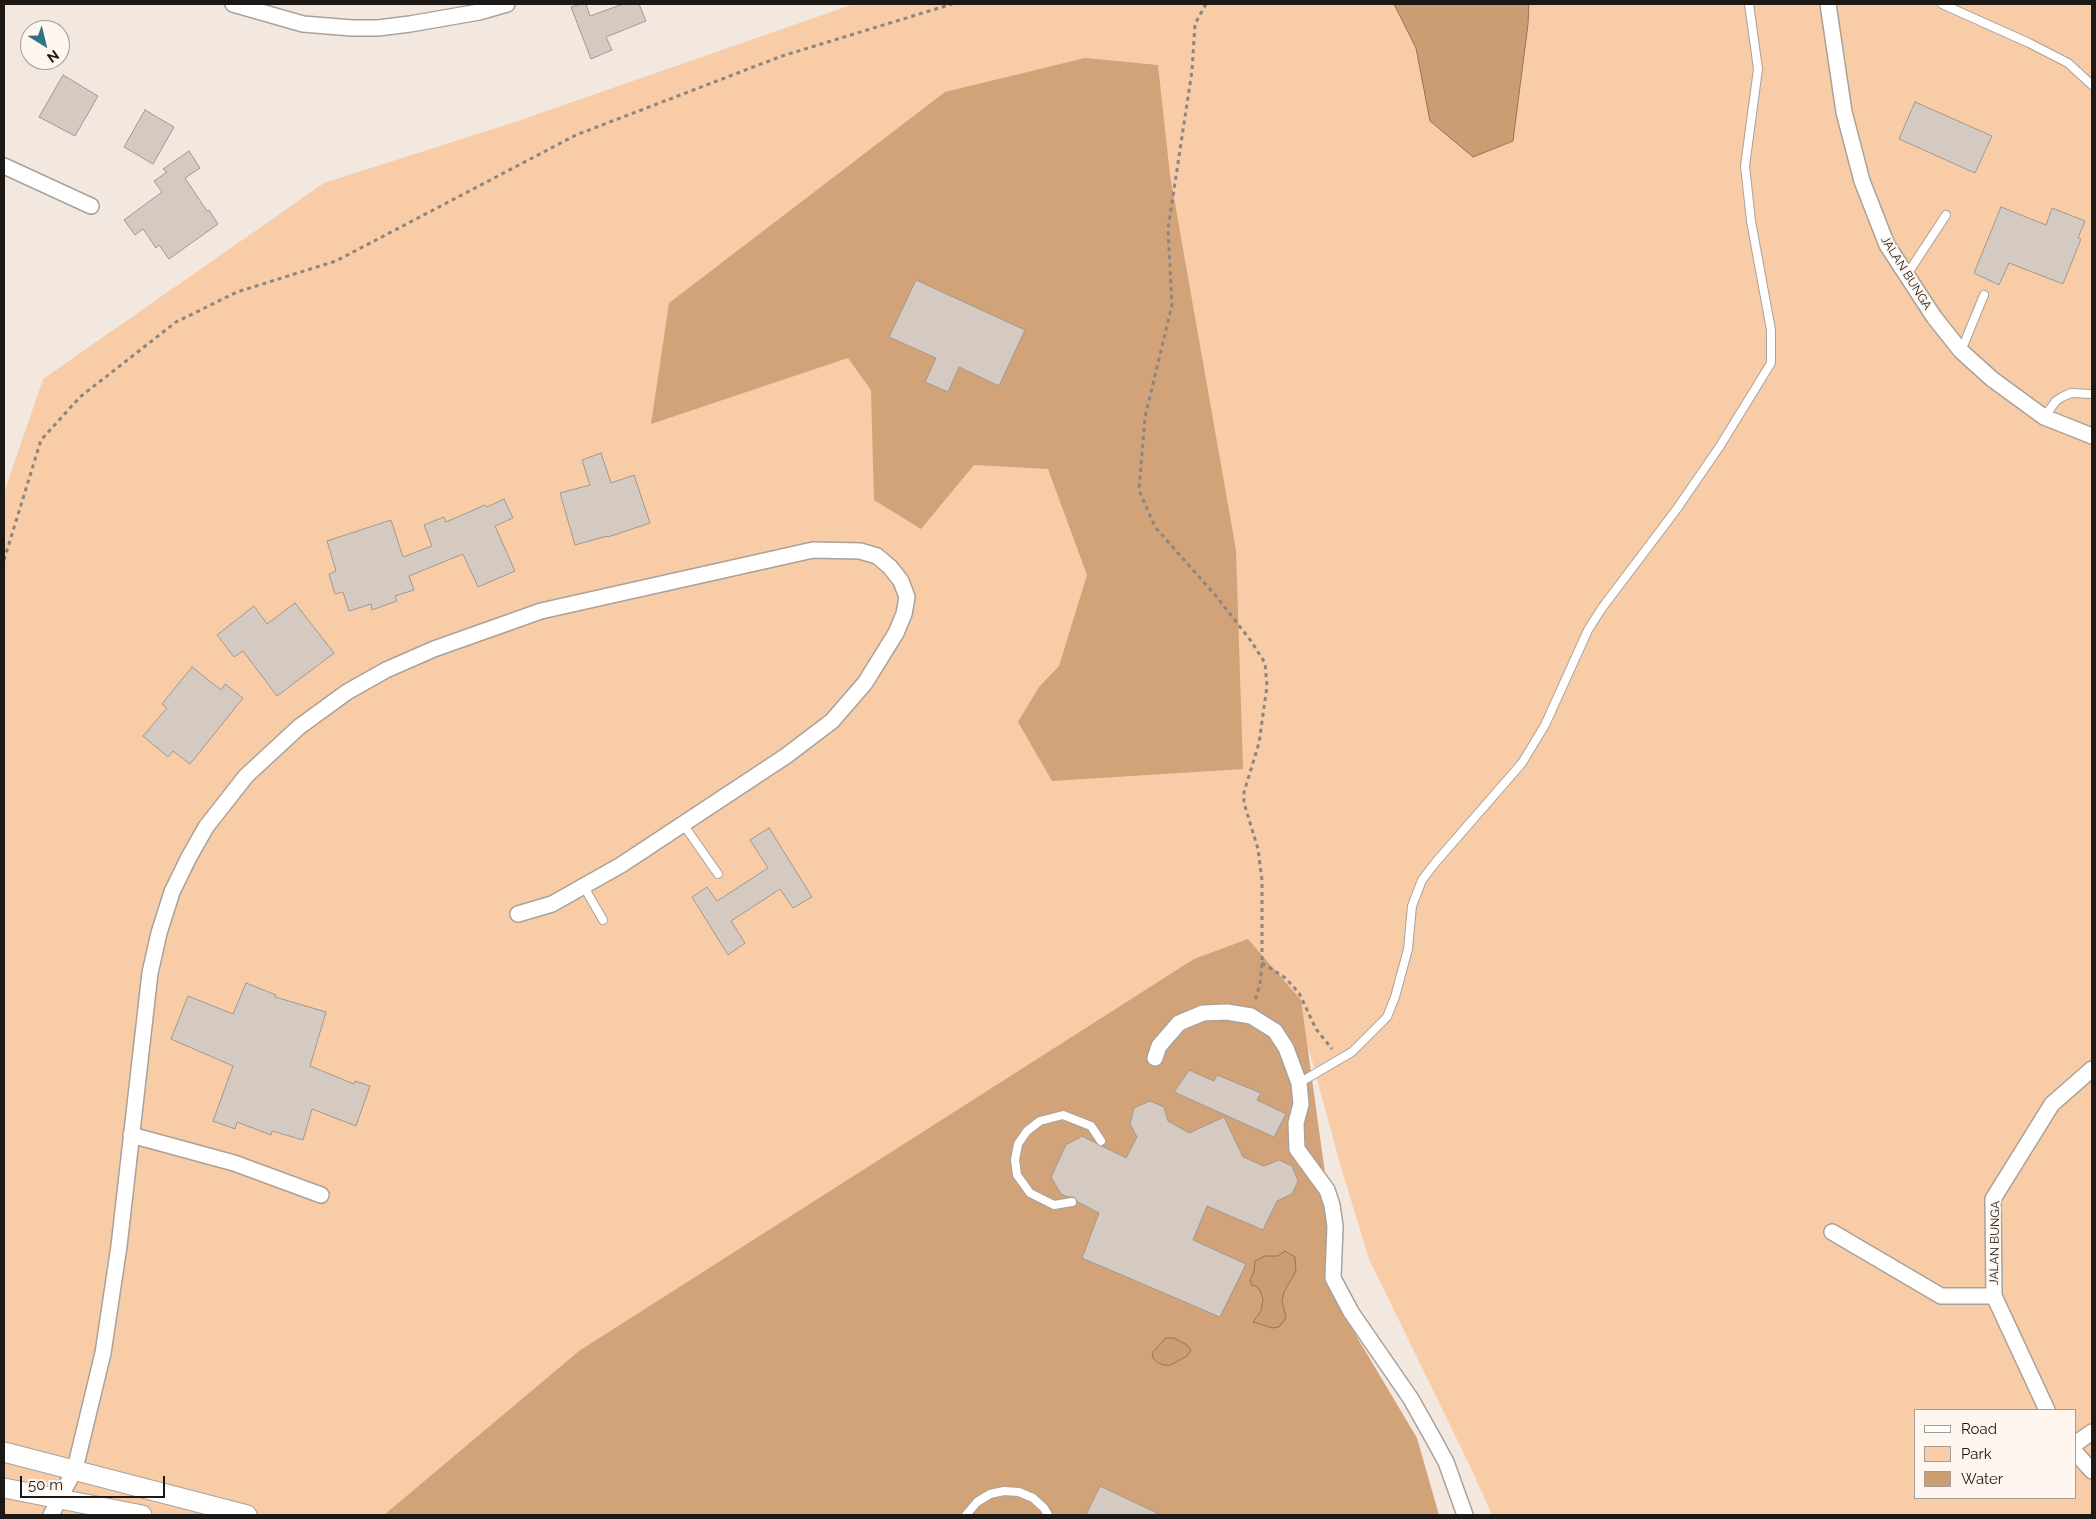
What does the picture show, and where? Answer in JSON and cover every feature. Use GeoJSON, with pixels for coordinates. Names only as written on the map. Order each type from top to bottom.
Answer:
{"type":"FeatureCollection","features":[{"type":"Feature","properties":{"kind":"street"},"geometry":{"type":"LineString","coordinates":[[234,4],[304,24],[378,28],[479,12],[507,4]]}},
{"type":"Feature","properties":{"kind":"street","name":"JALAN BUNGA"},"geometry":{"type":"LineString","coordinates":[[1828,4],[1844,112],[1862,181],[1887,245],[1934,317],[1961,351],[1992,379],[2044,417],[2092,436]]}},
{"type":"Feature","properties":{"kind":"street"},"geometry":{"type":"LineString","coordinates":[[4,166],[91,206]]}},
{"type":"Feature","properties":{"kind":"street"},"geometry":{"type":"LineString","coordinates":[[51,1515],[74,1469],[103,1353],[119,1246],[150,973],[159,933],[172,892],[206,827],[246,776],[276,747],[326,706],[386,670],[434,648],[541,611],[813,550],[860,551],[877,556],[890,567],[901,581],[906,597],[904,614],[896,633],[864,683],[832,720],[814,736],[683,824],[584,887],[552,904],[518,914]]}},
{"type":"Feature","properties":{"kind":"street"},"geometry":{"type":"LineString","coordinates":[[1155,1058],[1159,1046],[1179,1023],[1203,1013],[1227,1012],[1251,1016],[1275,1031],[1286,1048],[1299,1083],[1301,1104],[1296,1123],[1297,1149],[1327,1190],[1332,1205],[1335,1226],[1333,1278],[1351,1312],[1411,1399],[1434,1440],[1446,1462],[1464,1515]]}},
{"type":"Feature","properties":{"kind":"street","name":"JALAN BUNGA"},"geometry":{"type":"LineString","coordinates":[[2047,1409],[1994,1296],[1993,1199],[2052,1104],[2092,1069]]}},
{"type":"Feature","properties":{"kind":"street"},"geometry":{"type":"LineString","coordinates":[[131,1135],[234,1163],[321,1195]]}},
{"type":"Feature","properties":{"kind":"street"},"geometry":{"type":"LineString","coordinates":[[1832,1232],[1941,1296],[1994,1296]]}},
{"type":"Feature","properties":{"kind":"street"},"geometry":{"type":"LineString","coordinates":[[2076,1443],[2092,1432]]}},
{"type":"Feature","properties":{"kind":"street"},"geometry":{"type":"LineString","coordinates":[[4,1452],[248,1515]]}},
{"type":"Feature","properties":{"kind":"street"},"geometry":{"type":"LineString","coordinates":[[2076,1453],[2092,1471]]}},
{"type":"Feature","properties":{"kind":"street"},"geometry":{"type":"LineString","coordinates":[[4,1488],[142,1515]]}},
{"type":"Feature","properties":{"kind":"lane"},"geometry":{"type":"LineString","coordinates":[[1299,1083],[1352,1052],[1387,1017],[1395,997],[1408,949],[1412,906],[1422,880],[1522,763],[1545,725],[1588,630],[1602,608],[1676,510],[1720,446],[1771,363],[1771,330],[1751,221],[1745,166],[1758,69],[1749,4]]}},
{"type":"Feature","properties":{"kind":"lane"},"geometry":{"type":"LineString","coordinates":[[1942,4],[2029,43],[2068,63],[2092,85]]}},
{"type":"Feature","properties":{"kind":"lane"},"geometry":{"type":"LineString","coordinates":[[1906,276],[1946,215]]}},
{"type":"Feature","properties":{"kind":"lane"},"geometry":{"type":"LineString","coordinates":[[1961,351],[1984,295]]}},
{"type":"Feature","properties":{"kind":"lane"},"geometry":{"type":"LineString","coordinates":[[2044,417],[2056,401],[2062,397],[2071,393],[2092,394]]}},
{"type":"Feature","properties":{"kind":"lane"},"geometry":{"type":"LineString","coordinates":[[683,824],[718,874]]}},
{"type":"Feature","properties":{"kind":"lane"},"geometry":{"type":"LineString","coordinates":[[584,887],[603,920]]}},
{"type":"Feature","properties":{"kind":"lane"},"geometry":{"type":"LineString","coordinates":[[1072,1202],[1054,1205],[1030,1193],[1017,1175],[1015,1160],[1018,1144],[1027,1131],[1040,1121],[1063,1115],[1090,1126],[1101,1140]]}},
{"type":"Feature","properties":{"kind":"lane"},"geometry":{"type":"LineString","coordinates":[[958,1515],[967,1514],[977,1502],[990,1494],[1004,1491],[1019,1492],[1033,1498],[1044,1508],[1048,1515]]}},
{"type":"Feature","properties":{"kind":"path"},"geometry":{"type":"LineString","coordinates":[[4,560],[41,440],[80,397],[176,322],[237,292],[336,261],[576,135],[782,56],[952,4]]}},
{"type":"Feature","properties":{"kind":"path"},"geometry":{"type":"LineString","coordinates":[[1206,4],[1195,24],[1192,71],[1168,229],[1172,305],[1145,417],[1139,490],[1155,527],[1216,596],[1251,641],[1265,663],[1267,686],[1259,743],[1244,792],[1244,803],[1258,849],[1262,880],[1262,962],[1260,984],[1251,1016]]}},
{"type":"Feature","properties":{"kind":"path"},"geometry":{"type":"LineString","coordinates":[[1262,962],[1284,977],[1293,986],[1300,995],[1316,1029],[1339,1060]]}},
{"type":"Feature","properties":{"kind":"green space"},"geometry":{"type":"Polygon","coordinates":[[[854,4],[2092,4],[2092,1515],[1492,1515],[1369,1259],[1340,1164],[1310,1053],[1284,1011],[514,1515],[4,1515],[4,493],[43,379],[324,183],[515,122],[854,4]]]}},
{"type":"Feature","properties":{"kind":"shaded area"},"geometry":{"type":"Polygon","coordinates":[[[1085,58],[1158,65],[1170,175],[1236,550],[1243,769],[1052,781],[1018,722],[1039,687],[1059,666],[1087,575],[1048,469],[974,465],[921,529],[874,500],[871,390],[848,358],[651,424],[669,303],[945,92],[1085,58]]]}},
{"type":"Feature","properties":{"kind":"shaded area"},"geometry":{"type":"Polygon","coordinates":[[[1248,939],[1301,1000],[1345,1317],[1417,1438],[1439,1515],[384,1515],[579,1351],[1194,959],[1248,939]]]}},
{"type":"Feature","properties":{"kind":"water"},"geometry":{"type":"Polygon","coordinates":[[[1394,4],[1529,4],[1513,141],[1473,157],[1430,121],[1416,48],[1394,4]]]}},
{"type":"Feature","properties":{"kind":"water"},"geometry":{"type":"Polygon","coordinates":[[[1285,1251],[1295,1257],[1296,1271],[1284,1292],[1282,1301],[1286,1318],[1279,1327],[1272,1328],[1253,1322],[1261,1311],[1263,1300],[1260,1290],[1254,1285],[1252,1286],[1250,1280],[1254,1272],[1255,1261],[1265,1256],[1278,1256],[1285,1251]]]}},
{"type":"Feature","properties":{"kind":"water"},"geometry":{"type":"Polygon","coordinates":[[[1166,1338],[1174,1338],[1187,1345],[1191,1350],[1187,1356],[1171,1365],[1163,1365],[1153,1358],[1152,1353],[1166,1338]]]}},
{"type":"Feature","properties":{"kind":"building"},"geometry":{"type":"Polygon","coordinates":[[[586,4],[590,16],[623,4],[639,4],[646,21],[606,37],[612,50],[591,59],[571,7],[586,4]]]}},
{"type":"Feature","properties":{"kind":"building"},"geometry":{"type":"Polygon","coordinates":[[[63,75],[98,96],[75,136],[39,117],[63,75]]]}},
{"type":"Feature","properties":{"kind":"building"},"geometry":{"type":"Polygon","coordinates":[[[1915,102],[1992,136],[1975,173],[1899,139],[1915,102]]]}},
{"type":"Feature","properties":{"kind":"building"},"geometry":{"type":"Polygon","coordinates":[[[145,110],[174,127],[153,164],[124,147],[145,110]]]}},
{"type":"Feature","properties":{"kind":"building"},"geometry":{"type":"Polygon","coordinates":[[[189,151],[200,168],[185,178],[218,224],[169,259],[159,245],[156,248],[143,229],[135,235],[124,220],[162,192],[154,181],[167,172],[163,169],[189,151]]]}},
{"type":"Feature","properties":{"kind":"building"},"geometry":{"type":"Polygon","coordinates":[[[2001,207],[2046,225],[2052,208],[2085,221],[2078,238],[2081,239],[2063,284],[2009,263],[1999,285],[1974,273],[2001,207]]]}},
{"type":"Feature","properties":{"kind":"building"},"geometry":{"type":"Polygon","coordinates":[[[916,280],[1025,330],[999,386],[959,367],[948,392],[925,382],[936,358],[889,337],[916,280]]]}},
{"type":"Feature","properties":{"kind":"building"},"geometry":{"type":"Polygon","coordinates":[[[601,453],[611,483],[634,475],[650,523],[608,537],[575,545],[560,493],[590,485],[582,460],[601,453]]]}},
{"type":"Feature","properties":{"kind":"building"},"geometry":{"type":"Polygon","coordinates":[[[504,499],[513,518],[495,526],[515,571],[478,587],[463,554],[409,576],[414,590],[395,596],[397,601],[372,610],[371,604],[349,611],[343,592],[335,594],[329,574],[336,571],[327,541],[391,520],[403,557],[432,546],[424,525],[444,517],[446,522],[504,499]]]}},
{"type":"Feature","properties":{"kind":"building"},"geometry":{"type":"Polygon","coordinates":[[[295,603],[334,653],[277,696],[243,651],[234,657],[217,635],[254,606],[267,624],[295,603]]]}},
{"type":"Feature","properties":{"kind":"building"},"geometry":{"type":"Polygon","coordinates":[[[192,667],[221,690],[225,684],[243,698],[190,764],[173,751],[168,757],[143,736],[167,708],[162,704],[192,667]]]}},
{"type":"Feature","properties":{"kind":"building"},"geometry":{"type":"Polygon","coordinates":[[[769,828],[812,897],[793,908],[780,889],[731,921],[745,943],[728,955],[692,897],[707,887],[717,901],[768,868],[750,840],[769,828]]]}},
{"type":"Feature","properties":{"kind":"building"},"geometry":{"type":"Polygon","coordinates":[[[246,983],[276,995],[275,997],[326,1012],[310,1066],[354,1084],[355,1081],[370,1086],[356,1126],[312,1109],[303,1140],[272,1131],[271,1135],[237,1122],[235,1129],[213,1121],[233,1066],[171,1039],[188,996],[233,1014],[246,983]]]}},
{"type":"Feature","properties":{"kind":"building"},"geometry":{"type":"Polygon","coordinates":[[[1189,1070],[1214,1081],[1217,1075],[1261,1093],[1257,1100],[1286,1114],[1274,1137],[1174,1092],[1189,1070]]]}},
{"type":"Feature","properties":{"kind":"building"},"geometry":{"type":"Polygon","coordinates":[[[1150,1101],[1164,1107],[1168,1121],[1189,1133],[1224,1117],[1243,1157],[1264,1166],[1279,1160],[1292,1166],[1298,1181],[1292,1194],[1277,1201],[1263,1230],[1207,1206],[1193,1240],[1246,1264],[1220,1317],[1082,1258],[1099,1213],[1078,1202],[1074,1197],[1061,1194],[1051,1177],[1066,1145],[1082,1136],[1126,1158],[1137,1137],[1130,1124],[1134,1108],[1150,1101]]]}},
{"type":"Feature","properties":{"kind":"building"},"geometry":{"type":"Polygon","coordinates":[[[1100,1486],[1161,1515],[1086,1515],[1100,1486]]]}}]}
